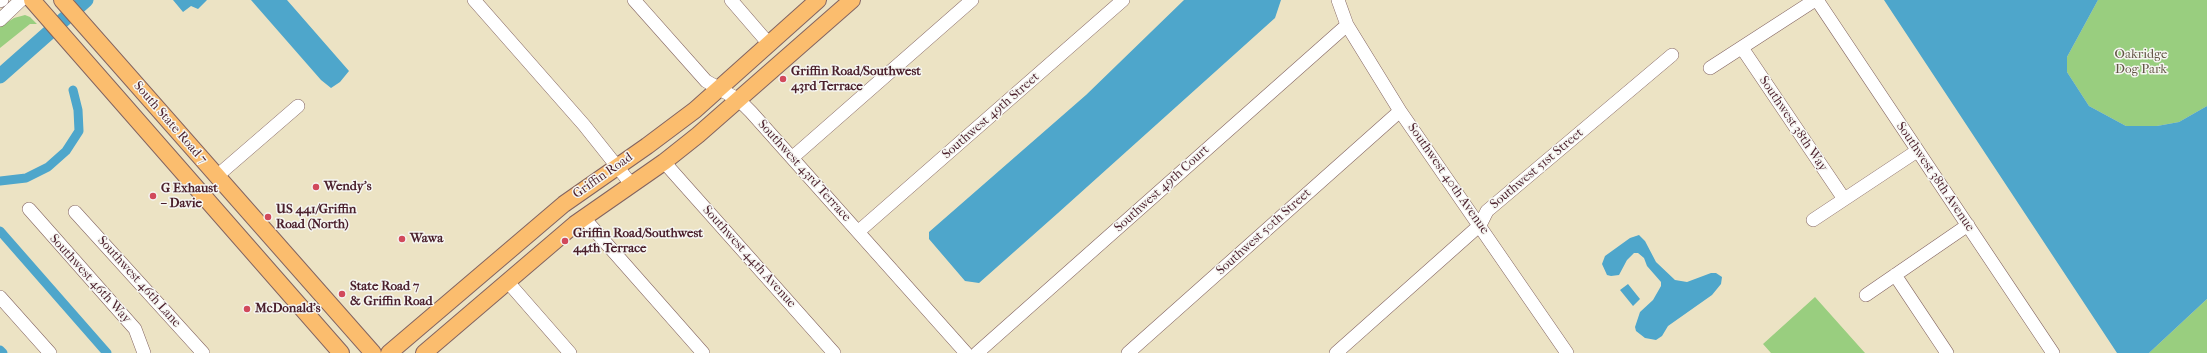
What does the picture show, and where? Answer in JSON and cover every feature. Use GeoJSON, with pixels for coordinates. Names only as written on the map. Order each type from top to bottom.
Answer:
{"type":"FeatureCollection","features":[{"type":"Feature","properties":{"kind":"main road","name":"South State Road 7"},"geometry":{"type":"LineString","coordinates":[[62,0],[373,353]]}},
{"type":"Feature","properties":{"kind":"main road","name":"Griffin Road"},"geometry":{"type":"LineString","coordinates":[[389,353],[540,223],[670,129],[720,89],[818,0]]}},
{"type":"Feature","properties":{"kind":"main road","name":"Griffin Road"},"geometry":{"type":"LineString","coordinates":[[424,353],[583,217],[664,162],[739,100],[852,0]]}},
{"type":"Feature","properties":{"kind":"main road","name":"South State Road 7"},"geometry":{"type":"LineString","coordinates":[[38,6],[341,353]]}},
{"type":"Feature","properties":{"kind":"main road"},"geometry":{"type":"LineString","coordinates":[[175,163],[197,175],[208,177],[217,176]]}},
{"type":"Feature","properties":{"kind":"street"},"geometry":{"type":"LineString","coordinates":[[0,20],[21,0]]}},
{"type":"Feature","properties":{"kind":"street"},"geometry":{"type":"LineString","coordinates":[[474,0],[584,125],[631,184]]}},
{"type":"Feature","properties":{"kind":"street","name":"Southwest 43rd Terrace"},"geometry":{"type":"LineString","coordinates":[[634,0],[706,81],[739,100],[793,157],[966,353]]}},
{"type":"Feature","properties":{"kind":"street"},"geometry":{"type":"LineString","coordinates":[[731,0],[769,44]]}},
{"type":"Feature","properties":{"kind":"street"},"geometry":{"type":"LineString","coordinates":[[793,157],[972,0]]}},
{"type":"Feature","properties":{"kind":"street","name":"Southwest 49th Street"},"geometry":{"type":"LineString","coordinates":[[858,231],[1123,0]]}},
{"type":"Feature","properties":{"kind":"street","name":"Southwest 40th Avenue"},"geometry":{"type":"LineString","coordinates":[[1338,0],[1347,25],[1400,111],[1567,353]]}},
{"type":"Feature","properties":{"kind":"street"},"geometry":{"type":"LineString","coordinates":[[1710,68],[1816,0]]}},
{"type":"Feature","properties":{"kind":"street","name":"Southwest 38th Avenue"},"geometry":{"type":"LineString","coordinates":[[1816,0],[2053,353]]}},
{"type":"Feature","properties":{"kind":"street","name":"Southwest 49th Court"},"geometry":{"type":"LineString","coordinates":[[977,353],[1347,25]]}},
{"type":"Feature","properties":{"kind":"street","name":"Southwest 38th Way"},"geometry":{"type":"LineString","coordinates":[[1742,48],[1844,199]]}},
{"type":"Feature","properties":{"kind":"street","name":"Southwest 51st Street"},"geometry":{"type":"LineString","coordinates":[[1336,353],[1480,225],[1487,211],[1672,55]]}},
{"type":"Feature","properties":{"kind":"street"},"geometry":{"type":"LineString","coordinates":[[217,176],[298,106]]}},
{"type":"Feature","properties":{"kind":"street","name":"Southwest 50th Street"},"geometry":{"type":"LineString","coordinates":[[1128,353],[1400,111]]}},
{"type":"Feature","properties":{"kind":"street"},"geometry":{"type":"LineString","coordinates":[[1813,220],[1917,151]]}},
{"type":"Feature","properties":{"kind":"street","name":"Southwest 44th Avenue"},"geometry":{"type":"LineString","coordinates":[[664,162],[834,353]]}},
{"type":"Feature","properties":{"kind":"street","name":"Southwest 46th Way"},"geometry":{"type":"LineString","coordinates":[[29,209],[135,329],[144,353]]}},
{"type":"Feature","properties":{"kind":"street","name":"Southwest 46th Lane"},"geometry":{"type":"LineString","coordinates":[[75,212],[203,353]]}},
{"type":"Feature","properties":{"kind":"street"},"geometry":{"type":"LineString","coordinates":[[583,217],[703,353]]}},
{"type":"Feature","properties":{"kind":"street"},"geometry":{"type":"LineString","coordinates":[[1866,295],[1968,225]]}},
{"type":"Feature","properties":{"kind":"street"},"geometry":{"type":"LineString","coordinates":[[1895,275],[1947,353]]}},
{"type":"Feature","properties":{"kind":"street"},"geometry":{"type":"LineString","coordinates":[[507,281],[570,353]]}},
{"type":"Feature","properties":{"kind":"street"},"geometry":{"type":"LineString","coordinates":[[0,297],[50,353]]}},
{"type":"Feature","properties":{"kind":"green space","name":"Oakridge Dog Park"},"geometry":{"type":"Polygon","coordinates":[[[2098,0],[2207,0],[2207,106],[2179,122],[2157,126],[2126,126],[2089,106],[2067,72],[2067,57],[2098,0]]]}},
{"type":"Feature","properties":{"kind":"green space"},"geometry":{"type":"Polygon","coordinates":[[[25,15],[30,17],[37,24],[30,24],[0,48],[0,27],[14,18],[25,15]]]}},
{"type":"Feature","properties":{"kind":"green space"},"geometry":{"type":"Polygon","coordinates":[[[1815,297],[1865,353],[1771,353],[1763,344],[1815,297]]]}},
{"type":"Feature","properties":{"kind":"green space"},"geometry":{"type":"Polygon","coordinates":[[[2207,299],[2207,353],[2149,353],[2207,299]]]}},
{"type":"Feature","properties":{"kind":"water"},"geometry":{"type":"Polygon","coordinates":[[[173,0],[207,0],[198,9],[191,6],[183,12],[173,0]]]}},
{"type":"Feature","properties":{"kind":"water"},"geometry":{"type":"Polygon","coordinates":[[[251,0],[287,0],[349,71],[340,82],[331,88],[321,80],[251,0]]]}},
{"type":"Feature","properties":{"kind":"water"},"geometry":{"type":"Polygon","coordinates":[[[1184,0],[1281,0],[1275,18],[1058,213],[979,283],[965,281],[929,239],[929,232],[1086,95],[1184,0]]]}},
{"type":"Feature","properties":{"kind":"water"},"geometry":{"type":"Polygon","coordinates":[[[1884,0],[2098,0],[2067,57],[2067,72],[2089,106],[2126,126],[2157,126],[2179,122],[2207,106],[2207,299],[2149,353],[2117,353],[1884,0]]]}},
{"type":"Feature","properties":{"kind":"water"},"geometry":{"type":"Polygon","coordinates":[[[1639,235],[1645,241],[1656,262],[1675,280],[1687,282],[1711,273],[1716,273],[1722,277],[1721,284],[1712,295],[1668,326],[1662,336],[1656,340],[1645,338],[1636,331],[1635,327],[1640,312],[1653,300],[1661,286],[1661,282],[1647,266],[1644,258],[1638,253],[1634,253],[1627,260],[1619,275],[1607,275],[1602,264],[1605,256],[1630,238],[1639,235]]]}},
{"type":"Feature","properties":{"kind":"water"},"geometry":{"type":"Polygon","coordinates":[[[1628,284],[1640,299],[1633,306],[1620,290],[1628,284]]]}},
{"type":"Feature","properties":{"kind":"waterway"},"geometry":{"type":"LineString","coordinates":[[0,76],[86,0]]}},
{"type":"Feature","properties":{"kind":"waterway"},"geometry":{"type":"LineString","coordinates":[[0,181],[26,178],[48,167],[66,151],[79,131],[78,110],[73,90]]}},
{"type":"Feature","properties":{"kind":"waterway"},"geometry":{"type":"LineString","coordinates":[[0,231],[107,353]]}},
{"type":"Feature","properties":{"kind":"waterway"},"geometry":{"type":"LineString","coordinates":[[0,350],[3,353]]}},
{"type":"Feature","properties":{"kind":"place","name":"Griffin Road/Southwest 43rd Terrace"},"geometry":{"type":"Point","coordinates":[783,79]}},
{"type":"Feature","properties":{"kind":"place","name":"Wendy's"},"geometry":{"type":"Point","coordinates":[316,187]}},
{"type":"Feature","properties":{"kind":"place","name":"G Exhaust – Davie"},"geometry":{"type":"Point","coordinates":[153,196]}},
{"type":"Feature","properties":{"kind":"place","name":"US 441/Griffin Road (North)"},"geometry":{"type":"Point","coordinates":[268,217]}},
{"type":"Feature","properties":{"kind":"place","name":"Wawa"},"geometry":{"type":"Point","coordinates":[402,239]}},
{"type":"Feature","properties":{"kind":"place","name":"Griffin Road/Southwest 44th Terrace"},"geometry":{"type":"Point","coordinates":[565,241]}},
{"type":"Feature","properties":{"kind":"place","name":"State Road 7 & Griffin Road"},"geometry":{"type":"Point","coordinates":[342,294]}},
{"type":"Feature","properties":{"kind":"place","name":"McDonald's"},"geometry":{"type":"Point","coordinates":[247,309]}}]}
